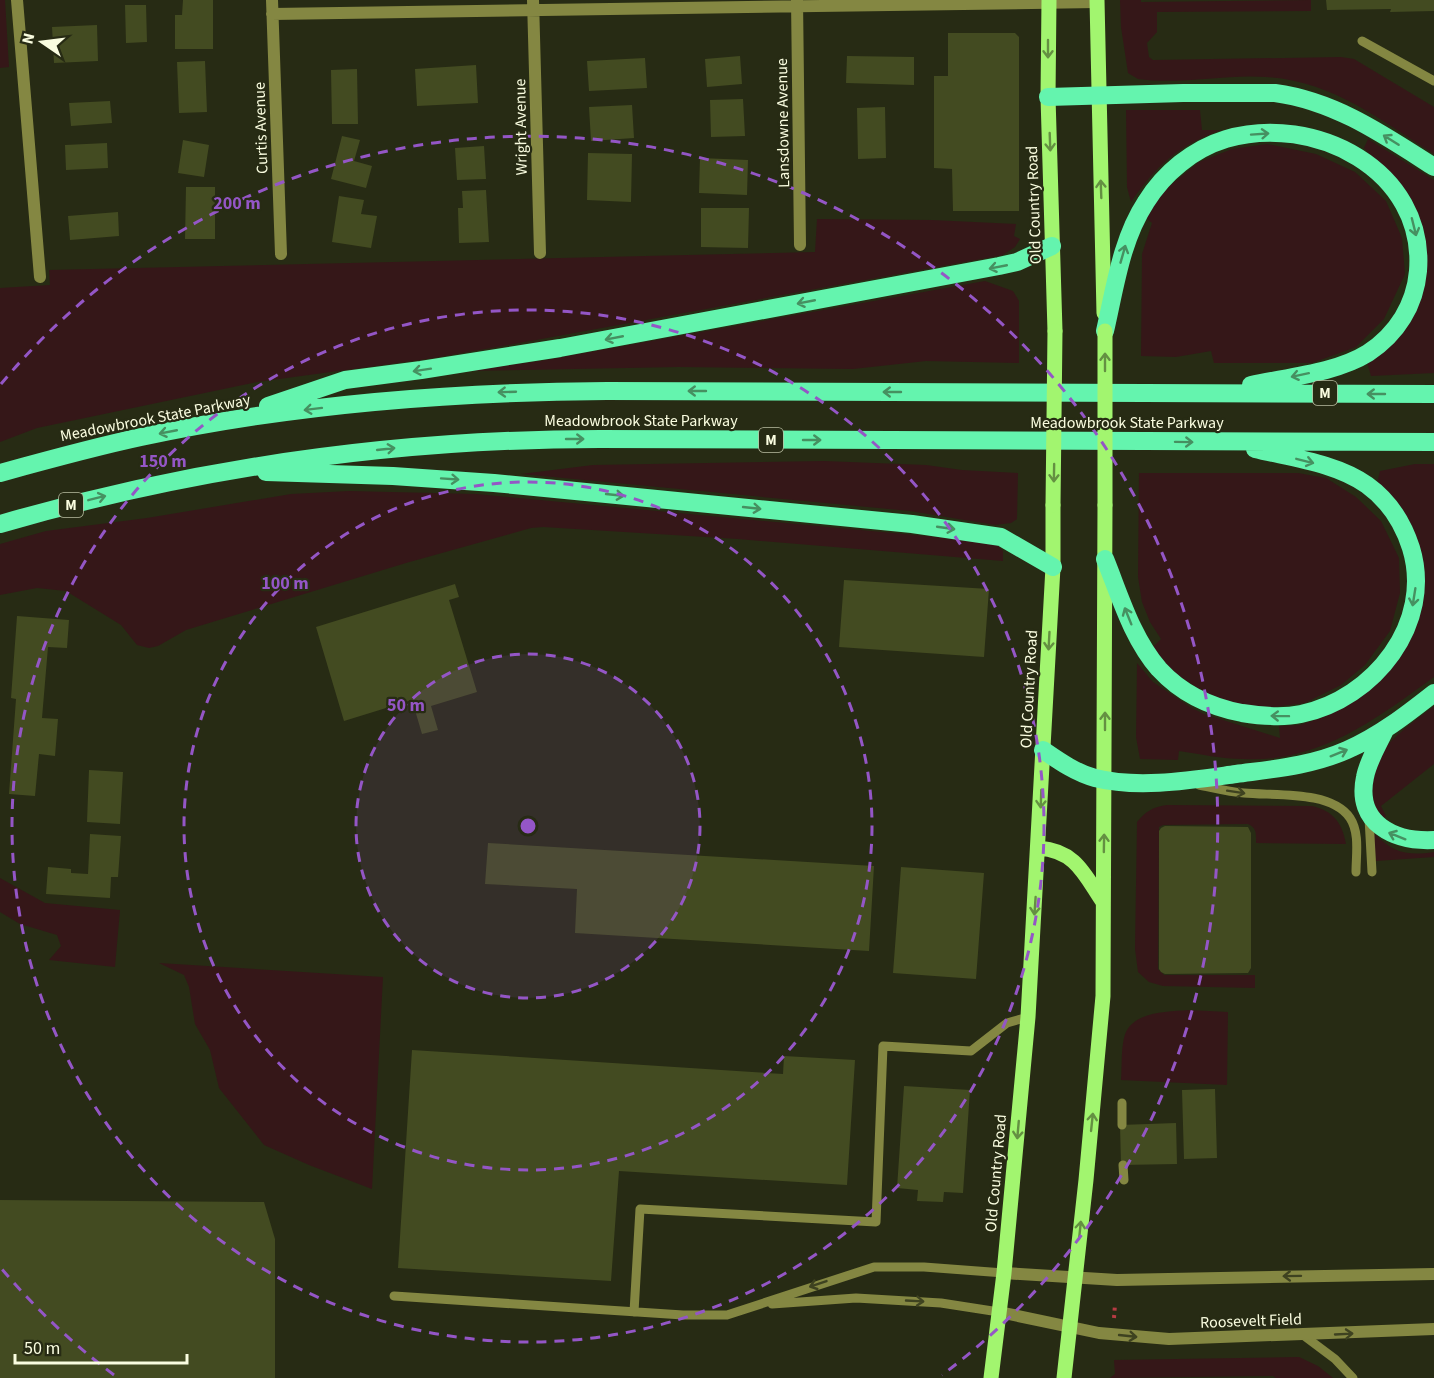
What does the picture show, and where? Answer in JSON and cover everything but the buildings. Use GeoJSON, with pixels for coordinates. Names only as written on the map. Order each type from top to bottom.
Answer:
{"type":"FeatureCollection","features":[{"type":"Feature","properties":{"kind":"highway"},"geometry":{"type":"LineString","coordinates":[[1048,97],[1275,93],[1305,99],[1341,112],[1367,125],[1434,167]]}},
{"type":"Feature","properties":{"kind":"highway"},"geometry":{"type":"LineString","coordinates":[[1105,331],[1121,259],[1132,228],[1144,204],[1162,179],[1187,159],[1227,139],[1269,133],[1311,138],[1353,154],[1377,170],[1396,190],[1413,222],[1418,252],[1418,280],[1402,321],[1374,348],[1343,365],[1215,393]]}},
{"type":"Feature","properties":{"kind":"highway"},"geometry":{"type":"LineString","coordinates":[[226,421],[345,380],[560,348],[987,269],[1017,262],[1052,246]]}},
{"type":"Feature","properties":{"kind":"highway","name":"Meadowbrook State Parkway"},"geometry":{"type":"LineString","coordinates":[[0,473],[121,441],[226,421],[351,404],[436,396],[521,392],[1434,394]]}},
{"type":"Feature","properties":{"kind":"highway","name":"Meadowbrook State Parkway"},"geometry":{"type":"LineString","coordinates":[[0,524],[101,497],[224,471],[308,457],[403,448],[558,439],[1434,442]]}},
{"type":"Feature","properties":{"kind":"highway"},"geometry":{"type":"LineString","coordinates":[[1105,559],[1131,624],[1151,659],[1184,690],[1214,706],[1259,715],[1301,714],[1355,691],[1380,670],[1405,631],[1416,587],[1413,555],[1396,516],[1372,489],[1344,473],[1227,442]]}},
{"type":"Feature","properties":{"kind":"highway"},"geometry":{"type":"LineString","coordinates":[[224,471],[448,479],[912,524],[1001,537],[1053,567]]}},
{"type":"Feature","properties":{"kind":"highway"},"geometry":{"type":"LineString","coordinates":[[1043,750],[1077,772],[1105,780],[1179,782],[1266,771],[1310,762],[1348,750],[1385,730],[1434,693]]}},
{"type":"Feature","properties":{"kind":"highway"},"geometry":{"type":"LineString","coordinates":[[1385,730],[1365,777],[1364,797],[1368,813],[1382,828],[1401,838],[1434,840]]}},
{"type":"Feature","properties":{"kind":"main road","name":"Old Country Road"},"geometry":{"type":"LineString","coordinates":[[991,1378],[1004,1273],[1028,1017],[1053,567],[1055,331],[1048,97],[1049,1]]}},
{"type":"Feature","properties":{"kind":"main road"},"geometry":{"type":"LineString","coordinates":[[1064,1378],[1100,1036],[1105,780],[1105,331],[1097,1]]}},
{"type":"Feature","properties":{"kind":"main road"},"geometry":{"type":"LineString","coordinates":[[1039,848],[1057,850],[1070,858],[1103,902]]}},
{"type":"Feature","properties":{"kind":"street"},"geometry":{"type":"LineString","coordinates":[[17,0],[40,277]]}},
{"type":"Feature","properties":{"kind":"street","name":"Curtis Avenue"},"geometry":{"type":"LineString","coordinates":[[272,0],[281,254]]}},
{"type":"Feature","properties":{"kind":"street"},"geometry":{"type":"LineString","coordinates":[[272,14],[533,5],[1097,1]]}},
{"type":"Feature","properties":{"kind":"street","name":"Lansdowne Avenue"},"geometry":{"type":"LineString","coordinates":[[797,3],[800,245]]}},
{"type":"Feature","properties":{"kind":"street","name":"Wright Avenue"},"geometry":{"type":"LineString","coordinates":[[533,5],[540,253]]}},
{"type":"Feature","properties":{"kind":"street"},"geometry":{"type":"LineString","coordinates":[[1004,1273],[1117,1280],[1434,1274]]}},
{"type":"Feature","properties":{"kind":"street","name":"Roosevelt Field"},"geometry":{"type":"LineString","coordinates":[[999,1312],[1113,1335],[1169,1339],[1434,1329]]}},
{"type":"Feature","properties":{"kind":"lane"},"geometry":{"type":"LineString","coordinates":[[1362,41],[1434,81]]}},
{"type":"Feature","properties":{"kind":"lane"},"geometry":{"type":"LineString","coordinates":[[1179,782],[1243,793],[1304,797],[1335,805],[1344,810],[1356,833],[1356,872]]}},
{"type":"Feature","properties":{"kind":"lane"},"geometry":{"type":"LineString","coordinates":[[1368,813],[1372,872]]}},
{"type":"Feature","properties":{"kind":"lane"},"geometry":{"type":"LineString","coordinates":[[634,1312],[640,1209],[876,1222],[883,1046],[971,1051],[1006,1023],[1028,1017]]}},
{"type":"Feature","properties":{"kind":"lane"},"geometry":{"type":"LineString","coordinates":[[1122,1103],[1122,1125]]}},
{"type":"Feature","properties":{"kind":"lane"},"geometry":{"type":"LineString","coordinates":[[1123,1165],[1124,1180]]}},
{"type":"Feature","properties":{"kind":"lane"},"geometry":{"type":"LineString","coordinates":[[394,1296],[634,1312],[726,1315],[874,1267],[924,1267],[1004,1273]]}},
{"type":"Feature","properties":{"kind":"lane"},"geometry":{"type":"LineString","coordinates":[[760,1305],[856,1298],[942,1303],[999,1312]]}},
{"type":"Feature","properties":{"kind":"lane"},"geometry":{"type":"LineString","coordinates":[[1303,1335],[1335,1359],[1353,1378]]}},
{"type":"Feature","properties":{"kind":"path"},"geometry":{"type":"LineString","coordinates":[[1114,1318],[1115,1304]]}},
{"type":"Feature","properties":{"kind":"shaded area"},"geometry":{"type":"Polygon","coordinates":[[[0,0],[5,0],[9,67],[0,68],[0,0]]]}},
{"type":"Feature","properties":{"kind":"shaded area"},"geometry":{"type":"Polygon","coordinates":[[[1120,0],[1141,0],[1141,2],[1311,0],[1311,11],[1157,12],[1157,32],[1147,43],[1149,57],[1153,60],[1341,57],[1354,59],[1434,107],[1434,154],[1355,104],[1313,86],[1290,80],[1250,76],[1170,81],[1138,79],[1128,73],[1121,27],[1120,0]]]}},
{"type":"Feature","properties":{"kind":"shaded area"},"geometry":{"type":"Polygon","coordinates":[[[1126,110],[1200,110],[1202,130],[1221,130],[1192,143],[1169,158],[1150,177],[1131,202],[1127,187],[1126,110]]]}},
{"type":"Feature","properties":{"kind":"shaded area"},"geometry":{"type":"Polygon","coordinates":[[[1368,139],[1434,180],[1434,373],[1371,376],[1367,362],[1388,348],[1407,328],[1421,297],[1427,256],[1419,221],[1409,195],[1364,148],[1368,139]]]}},
{"type":"Feature","properties":{"kind":"shaded area"},"geometry":{"type":"Polygon","coordinates":[[[1267,144],[1316,154],[1355,172],[1386,201],[1402,238],[1405,274],[1384,319],[1356,347],[1312,363],[1214,363],[1211,351],[1176,357],[1141,356],[1142,254],[1152,223],[1144,216],[1156,197],[1199,162],[1232,149],[1267,144]]]}},
{"type":"Feature","properties":{"kind":"shaded area"},"geometry":{"type":"Polygon","coordinates":[[[817,219],[932,220],[1016,224],[1014,236],[1020,239],[1015,247],[1003,255],[427,359],[257,382],[37,428],[0,442],[0,288],[50,285],[49,270],[815,252],[817,219]]]}},
{"type":"Feature","properties":{"kind":"shaded area"},"geometry":{"type":"Polygon","coordinates":[[[985,281],[1013,291],[1019,301],[1019,363],[926,361],[853,369],[679,367],[464,371],[540,361],[985,281]]]}},
{"type":"Feature","properties":{"kind":"shaded area"},"geometry":{"type":"Polygon","coordinates":[[[824,461],[926,465],[962,470],[1018,473],[1017,519],[1011,523],[995,525],[910,511],[521,474],[593,465],[824,461]]]}},
{"type":"Feature","properties":{"kind":"shaded area"},"geometry":{"type":"Polygon","coordinates":[[[1415,464],[1434,464],[1434,677],[1390,708],[1345,735],[1297,754],[1243,759],[1179,751],[1178,760],[1140,759],[1136,737],[1137,663],[1153,682],[1190,707],[1204,714],[1280,738],[1279,726],[1300,725],[1326,716],[1351,703],[1422,600],[1377,483],[1380,471],[1415,464]]]}},
{"type":"Feature","properties":{"kind":"shaded area"},"geometry":{"type":"Polygon","coordinates":[[[1139,473],[1298,473],[1326,478],[1356,497],[1381,521],[1399,558],[1400,593],[1390,631],[1365,665],[1341,685],[1305,703],[1273,707],[1237,705],[1204,692],[1173,672],[1152,648],[1161,639],[1150,622],[1142,602],[1138,577],[1139,473]]]}},
{"type":"Feature","properties":{"kind":"shaded area"},"geometry":{"type":"Polygon","coordinates":[[[349,491],[476,494],[989,542],[1003,551],[1003,561],[738,539],[531,528],[406,563],[186,630],[158,646],[149,648],[137,645],[121,625],[66,591],[37,588],[0,595],[0,544],[46,531],[147,518],[291,494],[349,491]]]}},
{"type":"Feature","properties":{"kind":"shaded area"},"geometry":{"type":"Polygon","coordinates":[[[1434,706],[1434,764],[1381,806],[1386,816],[1383,819],[1373,800],[1370,783],[1373,768],[1380,754],[1392,741],[1434,706]]]}},
{"type":"Feature","properties":{"kind":"shaded area"},"geometry":{"type":"Polygon","coordinates":[[[1167,805],[1312,806],[1331,814],[1342,829],[1346,844],[1256,843],[1254,829],[1248,824],[1163,825],[1159,827],[1158,969],[1164,975],[1255,975],[1255,988],[1163,986],[1149,982],[1138,972],[1135,949],[1137,822],[1150,810],[1167,805]]]}},
{"type":"Feature","properties":{"kind":"shaded area"},"geometry":{"type":"Polygon","coordinates":[[[1373,834],[1402,852],[1416,854],[1434,852],[1434,857],[1376,861],[1373,834]]]}},
{"type":"Feature","properties":{"kind":"shaded area"},"geometry":{"type":"Polygon","coordinates":[[[0,878],[45,903],[120,910],[115,967],[49,960],[61,946],[57,935],[20,924],[0,912],[0,878]]]}},
{"type":"Feature","properties":{"kind":"shaded area"},"geometry":{"type":"Polygon","coordinates":[[[159,963],[383,977],[372,1189],[264,1145],[219,1088],[210,1050],[195,1024],[189,987],[184,975],[159,963]]]}},
{"type":"Feature","properties":{"kind":"shaded area"},"geometry":{"type":"Polygon","coordinates":[[[1189,1010],[1228,1012],[1227,1085],[1121,1080],[1124,1038],[1128,1029],[1141,1018],[1160,1013],[1189,1010]]]}},
{"type":"Feature","properties":{"kind":"shaded area"},"geometry":{"type":"Polygon","coordinates":[[[1299,1357],[1318,1366],[1333,1378],[1276,1378],[1273,1376],[1110,1378],[1115,1374],[1114,1360],[1299,1357]]]}}]}
